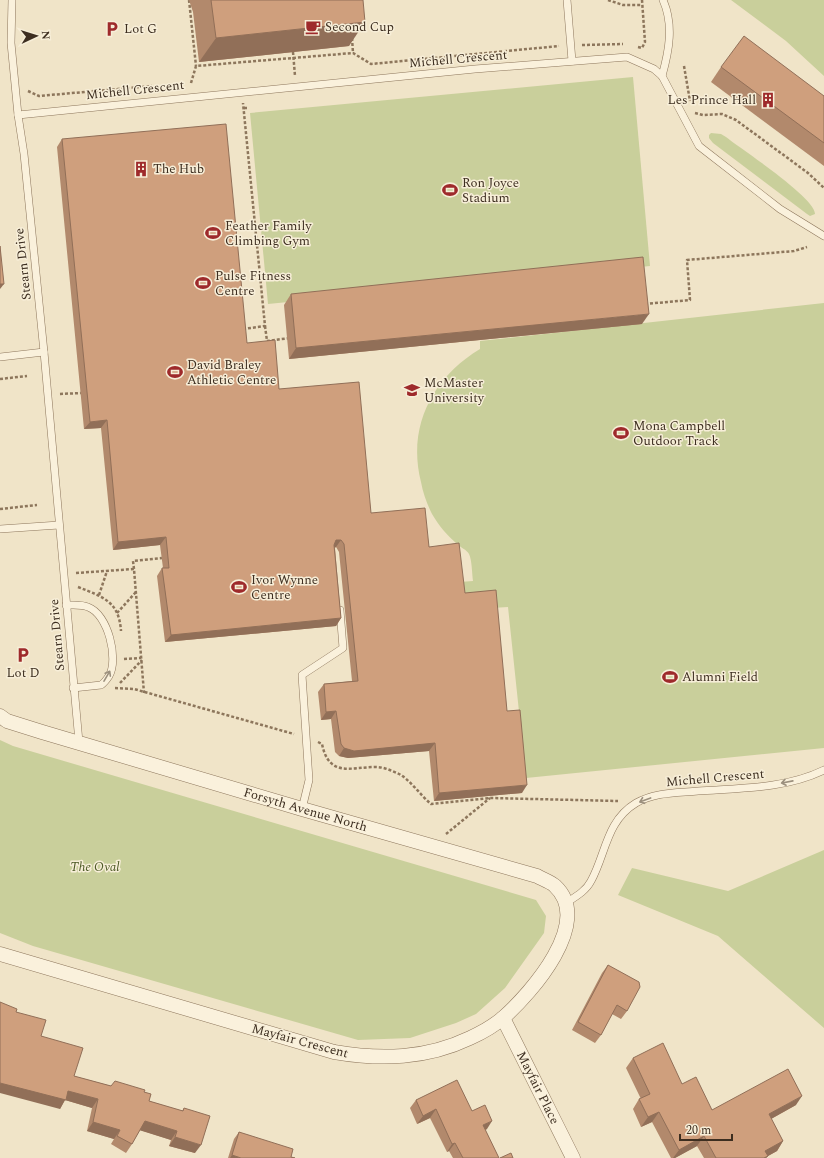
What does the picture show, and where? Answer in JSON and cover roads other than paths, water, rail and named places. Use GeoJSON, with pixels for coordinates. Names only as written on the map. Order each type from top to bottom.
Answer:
{"type":"FeatureCollection","features":[{"type":"Feature","properties":{"kind":"street","name":"Forsyth Avenue North"},"geometry":{"type":"LineString","coordinates":[[0,716],[7,721],[42,732],[302,810],[537,876],[556,886],[566,903],[568,922],[563,940]]}},
{"type":"Feature","properties":{"kind":"street","name":"Mayfair Crescent"},"geometry":{"type":"LineString","coordinates":[[0,954],[334,1052],[361,1057],[396,1058],[436,1050],[471,1038],[503,1018],[550,964],[563,940]]}},
{"type":"Feature","properties":{"kind":"street","name":"Mayfair Place"},"geometry":{"type":"LineString","coordinates":[[503,1018],[573,1158]]}},
{"type":"Feature","properties":{"kind":"lane","name":"Stearn Drive"},"geometry":{"type":"LineString","coordinates":[[12,0],[11,43],[44,352],[79,742]]}},
{"type":"Feature","properties":{"kind":"lane"},"geometry":{"type":"LineString","coordinates":[[567,0],[572,61]]}},
{"type":"Feature","properties":{"kind":"lane"},"geometry":{"type":"LineString","coordinates":[[662,76],[670,45],[667,8],[663,0]]}},
{"type":"Feature","properties":{"kind":"lane","name":"Michell Crescent"},"geometry":{"type":"LineString","coordinates":[[18,115],[233,92],[626,57],[654,68],[662,76],[699,146],[780,209],[824,236]]}},
{"type":"Feature","properties":{"kind":"lane"},"geometry":{"type":"LineString","coordinates":[[0,357],[44,352]]}},
{"type":"Feature","properties":{"kind":"lane"},"geometry":{"type":"LineString","coordinates":[[0,530],[59,525]]}},
{"type":"Feature","properties":{"kind":"lane"},"geometry":{"type":"LineString","coordinates":[[302,810],[309,780],[302,675],[343,648],[339,604]]}},
{"type":"Feature","properties":{"kind":"lane"},"geometry":{"type":"LineString","coordinates":[[66,605],[88,606],[104,621],[112,660],[109,675],[101,685],[73,688]]}},
{"type":"Feature","properties":{"kind":"lane","name":"Michell Crescent"},"geometry":{"type":"LineString","coordinates":[[566,903],[583,891],[591,881],[606,839],[620,817],[636,803],[661,794],[746,788],[785,783],[803,779],[824,770]]}},
{"type":"Feature","properties":{"kind":"place","name":"Second Cup"},"geometry":{"type":"Point","coordinates":[313,27]}},
{"type":"Feature","properties":{"kind":"place","name":"Lot G"},"geometry":{"type":"Point","coordinates":[112,29]}},
{"type":"Feature","properties":{"kind":"place","name":"Les Prince Hall"},"geometry":{"type":"Point","coordinates":[768,100]}},
{"type":"Feature","properties":{"kind":"place","name":"The Hub"},"geometry":{"type":"Point","coordinates":[141,169]}},
{"type":"Feature","properties":{"kind":"place","name":"Ron Joyce Stadium"},"geometry":{"type":"Point","coordinates":[450,190]}},
{"type":"Feature","properties":{"kind":"place","name":"Feather Family Climbing Gym"},"geometry":{"type":"Point","coordinates":[213,233]}},
{"type":"Feature","properties":{"kind":"place","name":"Pulse Fitness Centre"},"geometry":{"type":"Point","coordinates":[203,283]}},
{"type":"Feature","properties":{"kind":"place","name":"David Braley Athletic Centre"},"geometry":{"type":"Point","coordinates":[175,372]}},
{"type":"Feature","properties":{"kind":"place","name":"McMaster University"},"geometry":{"type":"Point","coordinates":[412,390]}},
{"type":"Feature","properties":{"kind":"place","name":"Mona Campbell Outdoor Track"},"geometry":{"type":"Point","coordinates":[621,433]}},
{"type":"Feature","properties":{"kind":"place","name":"Ivor Wynne Centre"},"geometry":{"type":"Point","coordinates":[239,587]}},
{"type":"Feature","properties":{"kind":"place","name":"Lot D"},"geometry":{"type":"Point","coordinates":[23,655]}},
{"type":"Feature","properties":{"kind":"place","name":"Alumni Field"},"geometry":{"type":"Point","coordinates":[670,677]}},
{"type":"Feature","properties":{"kind":"park label","name":"The Oval"},"geometry":{"type":"Point","coordinates":[95,867]}}]}
